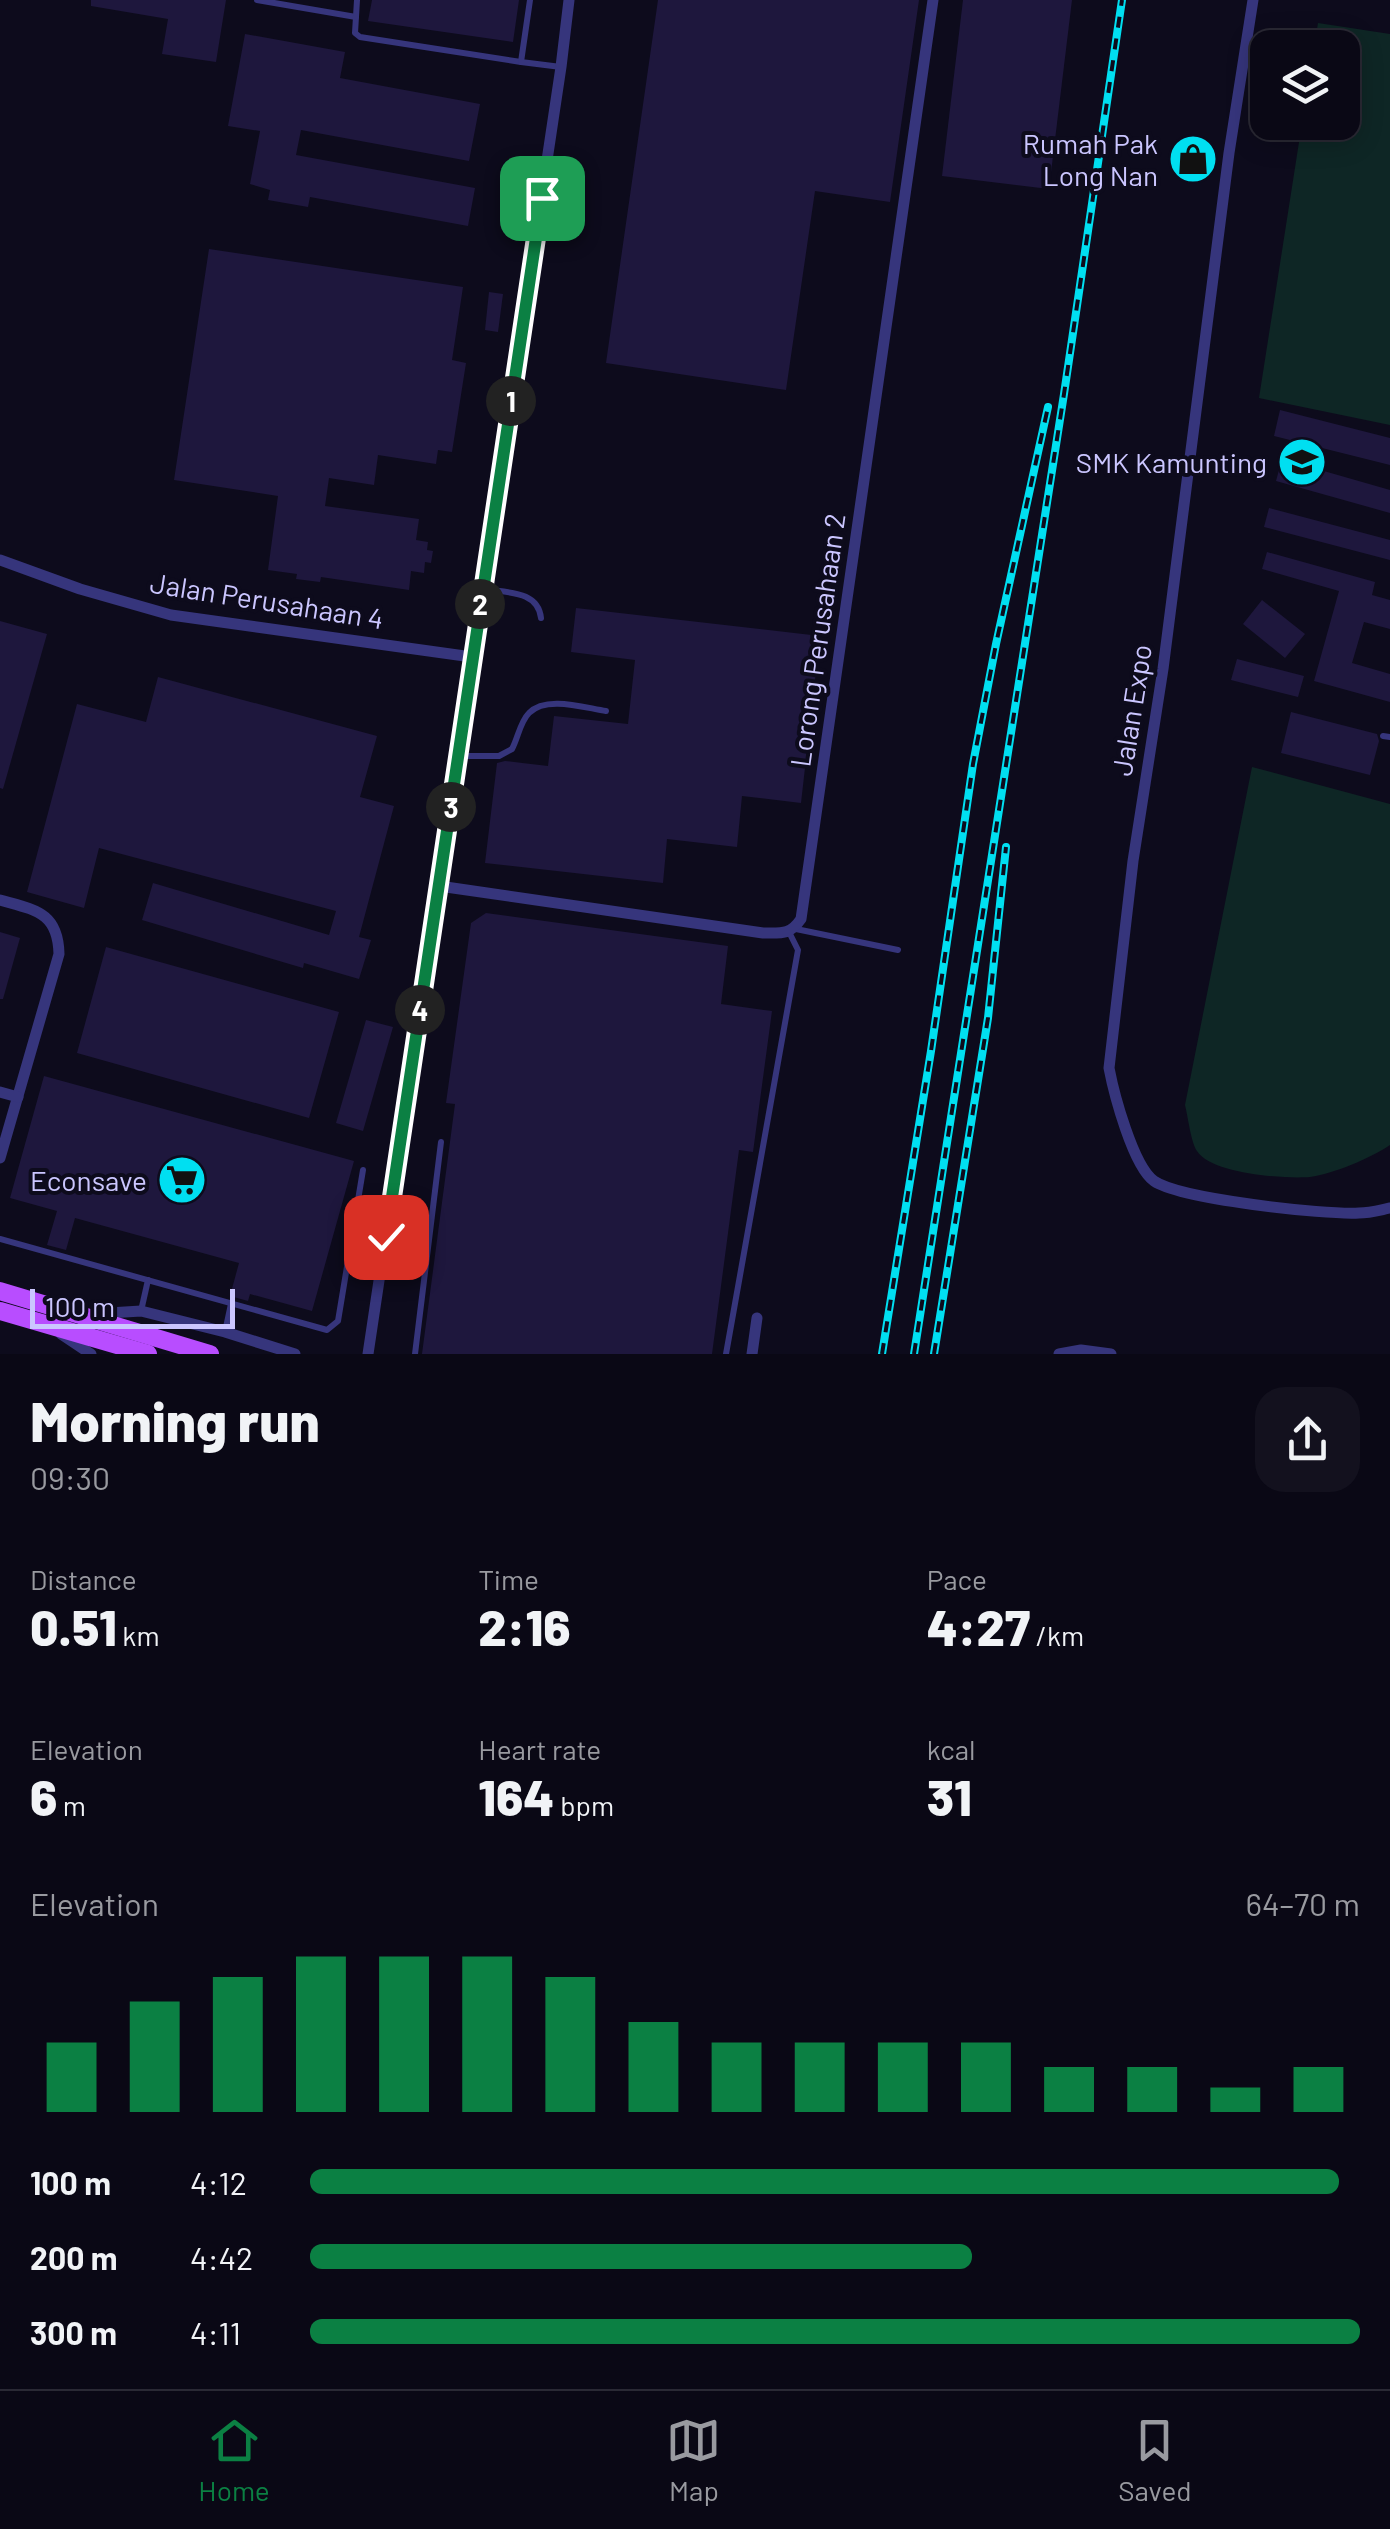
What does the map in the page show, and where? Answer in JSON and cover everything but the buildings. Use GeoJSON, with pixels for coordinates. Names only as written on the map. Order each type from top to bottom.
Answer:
{"type":"FeatureCollection","features":[{"type":"Feature","properties":{"kind":"main road"},"geometry":{"type":"LineString","coordinates":[[0,1291],[210,1354]]}},
{"type":"Feature","properties":{"kind":"main road"},"geometry":{"type":"LineString","coordinates":[[0,1310],[148,1354]]}},
{"type":"Feature","properties":{"kind":"street"},"geometry":{"type":"LineString","coordinates":[[368,1354],[569,0]]}},
{"type":"Feature","properties":{"kind":"street","name":"Lorong Perusahaan 2"},"geometry":{"type":"LineString","coordinates":[[791,930],[805,905],[933,0]]}},
{"type":"Feature","properties":{"kind":"street","name":"Jalan Expo"},"geometry":{"type":"LineString","coordinates":[[1252,0],[1163,669],[1133,861],[1110,1068],[1113,1093],[1140,1166],[1154,1181],[1175,1191],[1297,1210],[1360,1214],[1390,1208]]}},
{"type":"Feature","properties":{"kind":"street","name":"Jalan Perusahaan 4"},"geometry":{"type":"LineString","coordinates":[[0,560],[80,589],[171,615],[472,657]]}},
{"type":"Feature","properties":{"kind":"street"},"geometry":{"type":"LineString","coordinates":[[440,886],[763,933],[791,930]]}},
{"type":"Feature","properties":{"kind":"street"},"geometry":{"type":"LineString","coordinates":[[0,900],[43,914],[59,937],[56,971],[0,1158]]}},
{"type":"Feature","properties":{"kind":"street"},"geometry":{"type":"LineString","coordinates":[[0,1092],[18,1097]]}},
{"type":"Feature","properties":{"kind":"street"},"geometry":{"type":"LineString","coordinates":[[79,1315],[141,1311],[295,1354]]}},
{"type":"Feature","properties":{"kind":"street"},"geometry":{"type":"LineString","coordinates":[[752,1354],[756,1318]]}},
{"type":"Feature","properties":{"kind":"street"},"geometry":{"type":"LineString","coordinates":[[44,1324],[90,1354]]}},
{"type":"Feature","properties":{"kind":"street"},"geometry":{"type":"LineString","coordinates":[[1058,1354],[1081,1350],[1111,1354]]}},
{"type":"Feature","properties":{"kind":"lane"},"geometry":{"type":"LineString","coordinates":[[257,0],[356,16]]}},
{"type":"Feature","properties":{"kind":"lane"},"geometry":{"type":"LineString","coordinates":[[357,0],[355,33],[360,38],[562,67]]}},
{"type":"Feature","properties":{"kind":"lane"},"geometry":{"type":"LineString","coordinates":[[521,62],[530,0]]}},
{"type":"Feature","properties":{"kind":"lane"},"geometry":{"type":"LineString","coordinates":[[482,588],[527,597],[536,602],[542,618]]}},
{"type":"Feature","properties":{"kind":"lane"},"geometry":{"type":"LineString","coordinates":[[458,756],[486,758],[512,749],[523,721],[530,711],[541,706],[556,704],[606,712]]}},
{"type":"Feature","properties":{"kind":"lane"},"geometry":{"type":"LineString","coordinates":[[726,1354],[798,950],[791,930],[898,950]]}},
{"type":"Feature","properties":{"kind":"lane"},"geometry":{"type":"LineString","coordinates":[[415,1354],[442,1142]]}},
{"type":"Feature","properties":{"kind":"lane"},"geometry":{"type":"LineString","coordinates":[[2,1240],[327,1330],[338,1321],[364,1170]]}},
{"type":"Feature","properties":{"kind":"lane"},"geometry":{"type":"LineString","coordinates":[[141,1311],[148,1280]]}},
{"type":"Feature","properties":{"kind":"lane"},"geometry":{"type":"LineString","coordinates":[[225,1332],[232,1304]]}},
{"type":"Feature","properties":{"kind":"green space"},"geometry":{"type":"Polygon","coordinates":[[[1318,23],[1390,34],[1390,425],[1259,398],[1299,140],[1360,140],[1360,30],[1317,30],[1318,23]]]}},
{"type":"Feature","properties":{"kind":"green space"},"geometry":{"type":"Polygon","coordinates":[[[1252,767],[1390,804],[1390,1145],[1352,1165],[1310,1177],[1249,1173],[1205,1159],[1195,1147],[1185,1105],[1252,767]]]}},
{"type":"Feature","properties":{"kind":"railway"},"geometry":{"type":"LineString","coordinates":[[914,1354],[1122,0]]}},
{"type":"Feature","properties":{"kind":"railway"},"geometry":{"type":"LineString","coordinates":[[882,1354],[973,764],[1048,407]]}},
{"type":"Feature","properties":{"kind":"railway"},"geometry":{"type":"LineString","coordinates":[[934,1354],[988,1018],[1006,847]]}},
{"type":"Feature","properties":{"kind":"place","name":"Rumah Pak Long Nan"},"geometry":{"type":"Point","coordinates":[1193,159]}},
{"type":"Feature","properties":{"kind":"place","name":"SMK Kamunting"},"geometry":{"type":"Point","coordinates":[1302,462]}},
{"type":"Feature","properties":{"kind":"place","name":"Econsave"},"geometry":{"type":"Point","coordinates":[182,1180]}},
{"type":"Feature","properties":{"kind":"route"},"geometry":{"type":"LineString","coordinates":[[386,1237],[542,198]]}}]}
